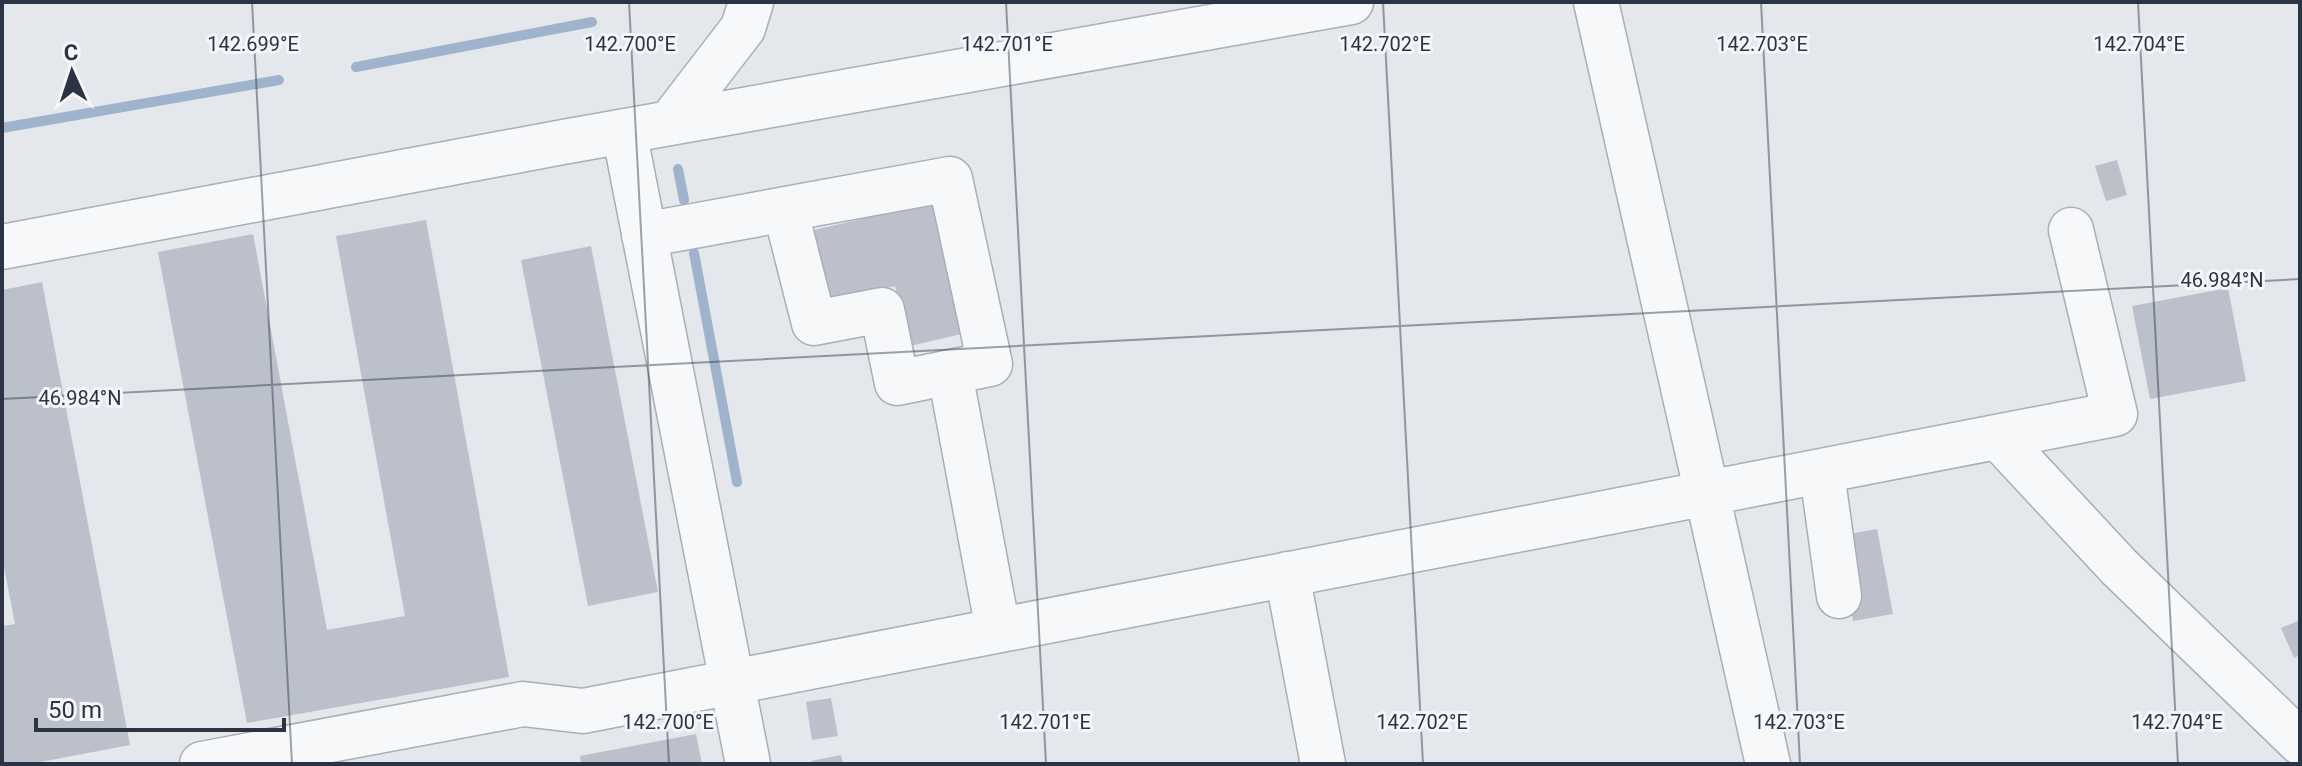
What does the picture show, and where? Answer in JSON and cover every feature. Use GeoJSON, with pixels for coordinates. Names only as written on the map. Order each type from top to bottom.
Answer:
{"type":"FeatureCollection","features":[{"type":"Feature","properties":{"kind":"lane"},"geometry":{"type":"LineString","coordinates":[[670,123],[743,28],[751,2]]}},
{"type":"Feature","properties":{"kind":"lane"},"geometry":{"type":"LineString","coordinates":[[2,247],[624,131],[1351,2]]}},
{"type":"Feature","properties":{"kind":"lane"},"geometry":{"type":"LineString","coordinates":[[1596,2],[1710,495],[1768,764]]}},
{"type":"Feature","properties":{"kind":"lane"},"geometry":{"type":"LineString","coordinates":[[624,131],[748,764]]}},
{"type":"Feature","properties":{"kind":"lane"},"geometry":{"type":"LineString","coordinates":[[644,235],[785,209],[950,179],[990,364],[897,383],[882,310],[814,323],[785,209]]}},
{"type":"Feature","properties":{"kind":"lane"},"geometry":{"type":"LineString","coordinates":[[202,764],[523,704],[583,711],[1710,495],[2115,414],[2071,230]]}},
{"type":"Feature","properties":{"kind":"lane"},"geometry":{"type":"LineString","coordinates":[[950,373],[998,630]]}},
{"type":"Feature","properties":{"kind":"lane"},"geometry":{"type":"LineString","coordinates":[[1999,438],[2119,567],[2300,742]]}},
{"type":"Feature","properties":{"kind":"lane"},"geometry":{"type":"LineString","coordinates":[[1822,473],[1839,596]]}},
{"type":"Feature","properties":{"kind":"lane"},"geometry":{"type":"LineString","coordinates":[[1287,574],[1323,764]]}},
{"type":"Feature","properties":{"kind":"building"},"geometry":{"type":"Polygon","coordinates":[[[2117,160],[2127,195],[2106,201],[2095,166],[2117,160]]]}},
{"type":"Feature","properties":{"kind":"building"},"geometry":{"type":"Polygon","coordinates":[[[939,201],[970,332],[910,346],[895,286],[830,301],[814,230],[939,201]]]}},
{"type":"Feature","properties":{"kind":"building"},"geometry":{"type":"Polygon","coordinates":[[[426,220],[509,677],[247,723],[158,252],[253,234],[327,630],[405,616],[336,236],[426,220]]]}},
{"type":"Feature","properties":{"kind":"building"},"geometry":{"type":"Polygon","coordinates":[[[591,246],[658,592],[588,606],[521,260],[591,246]]]}},
{"type":"Feature","properties":{"kind":"building"},"geometry":{"type":"Polygon","coordinates":[[[42,282],[130,745],[30,764],[2,764],[2,626],[15,624],[2,557],[2,290],[42,282]]]}},
{"type":"Feature","properties":{"kind":"building"},"geometry":{"type":"Polygon","coordinates":[[[2228,288],[2246,381],[2150,399],[2132,306],[2228,288]]]}},
{"type":"Feature","properties":{"kind":"building"},"geometry":{"type":"Polygon","coordinates":[[[1877,529],[1893,614],[1853,621],[1837,536],[1877,529]]]}},
{"type":"Feature","properties":{"kind":"building"},"geometry":{"type":"Polygon","coordinates":[[[2300,620],[2300,655],[2294,658],[2281,628],[2300,620]]]}},
{"type":"Feature","properties":{"kind":"building"},"geometry":{"type":"Polygon","coordinates":[[[831,698],[838,736],[812,740],[806,702],[831,698]]]}},
{"type":"Feature","properties":{"kind":"building"},"geometry":{"type":"Polygon","coordinates":[[[696,734],[702,764],[581,764],[580,756],[696,734]]]}},
{"type":"Feature","properties":{"kind":"building"},"geometry":{"type":"Polygon","coordinates":[[[841,755],[843,764],[812,764],[811,761],[841,755]]]}},
{"type":"Feature","properties":{"kind":"waterway"},"geometry":{"type":"LineString","coordinates":[[356,67],[592,22]]}},
{"type":"Feature","properties":{"kind":"waterway"},"geometry":{"type":"LineString","coordinates":[[2,128],[279,80]]}},
{"type":"Feature","properties":{"kind":"waterway"},"geometry":{"type":"LineString","coordinates":[[678,169],[684,200]]}},
{"type":"Feature","properties":{"kind":"waterway"},"geometry":{"type":"LineString","coordinates":[[694,253],[737,482]]}}]}
